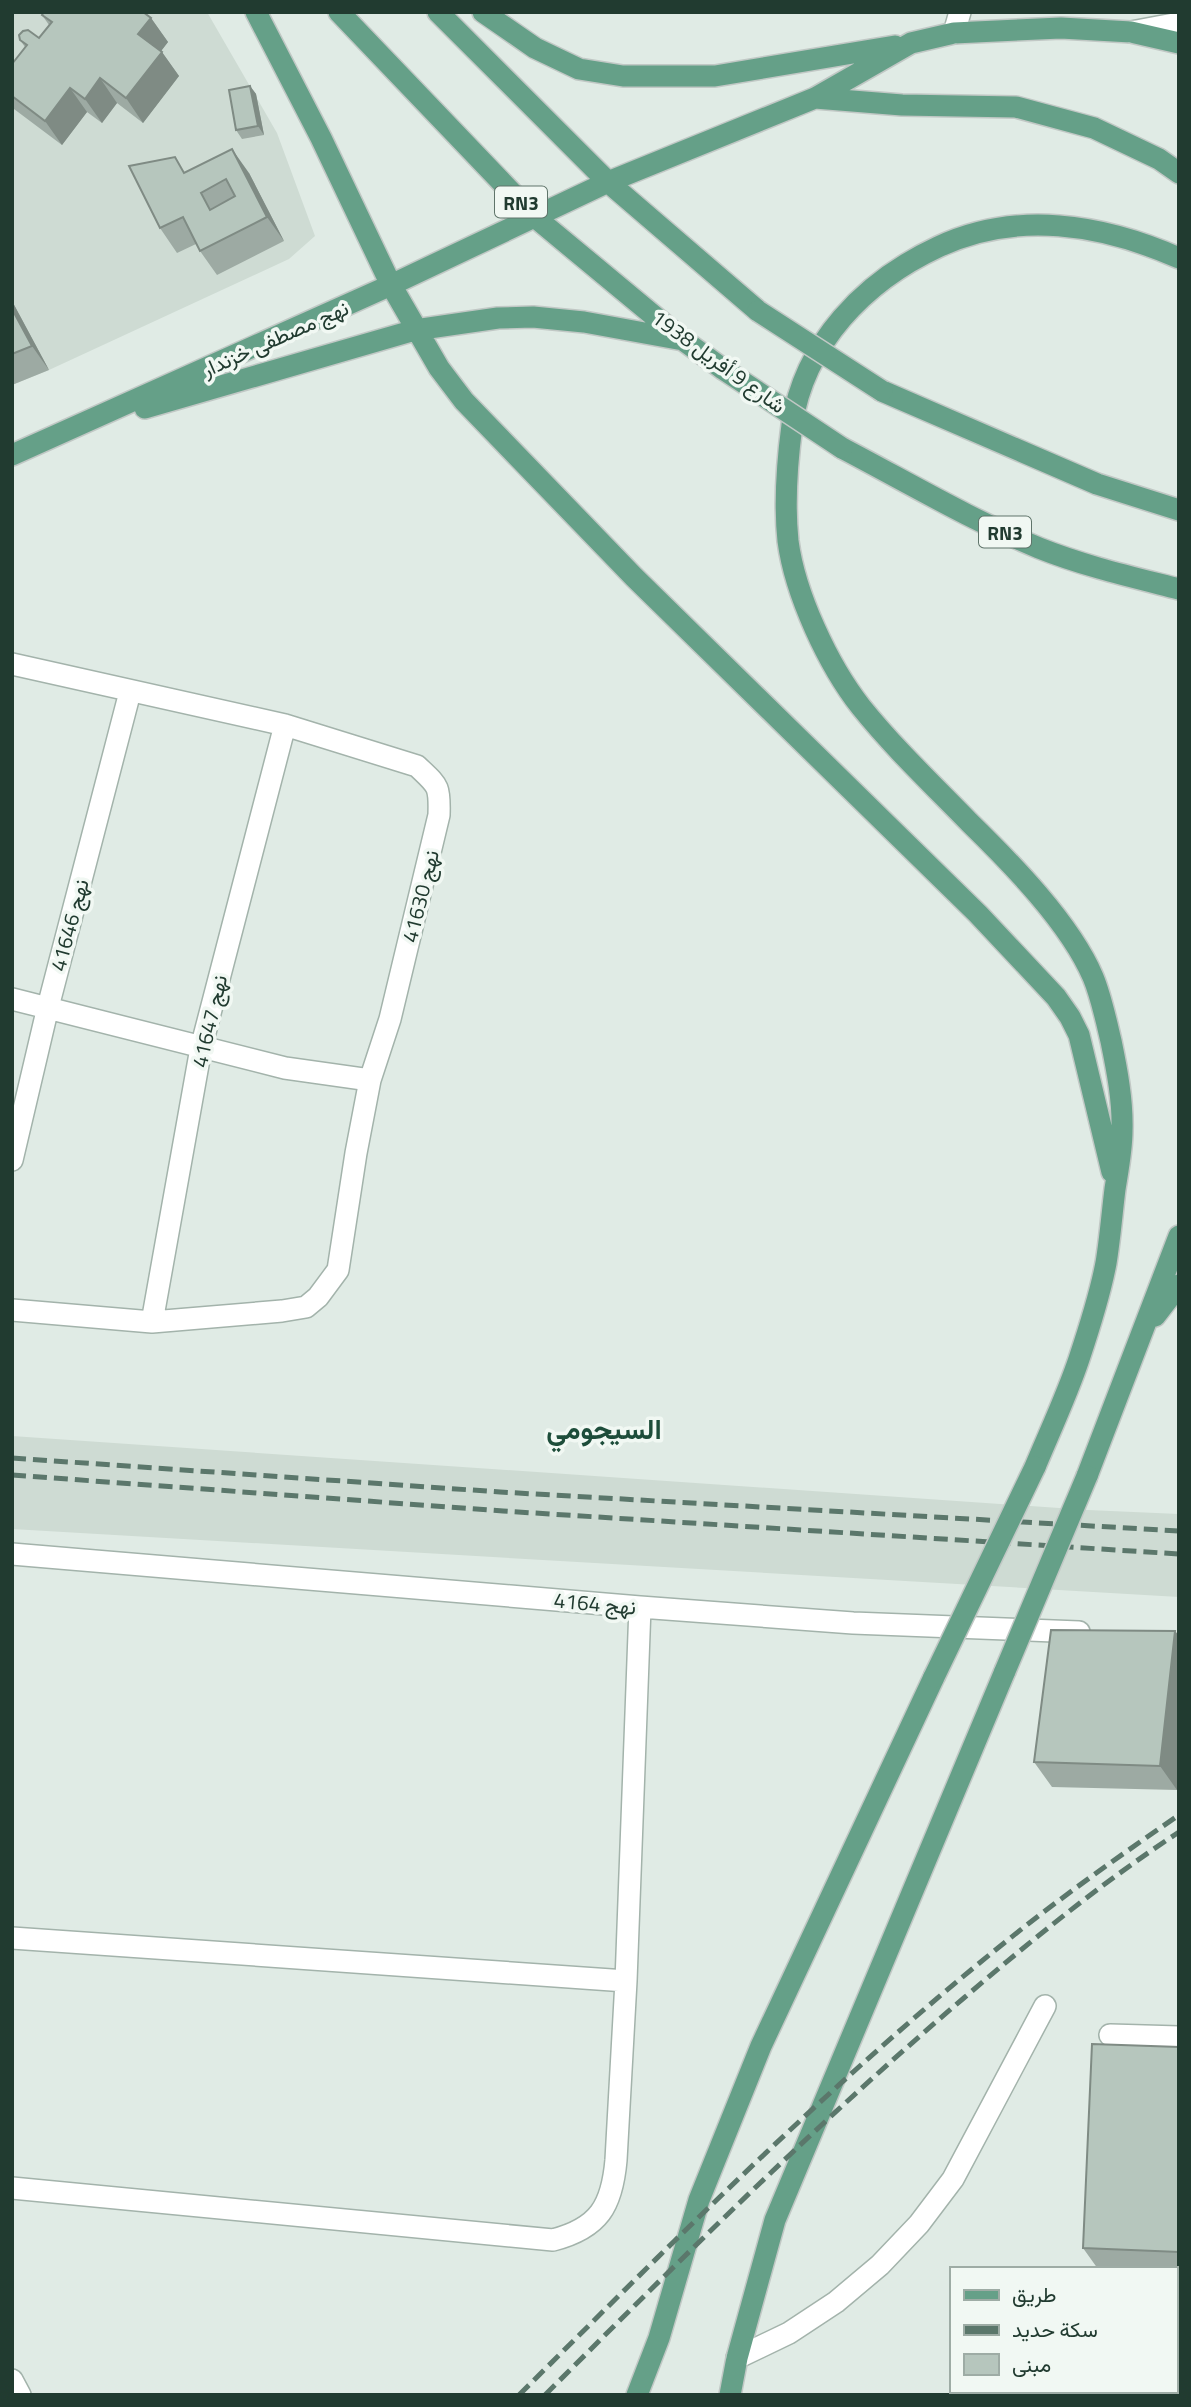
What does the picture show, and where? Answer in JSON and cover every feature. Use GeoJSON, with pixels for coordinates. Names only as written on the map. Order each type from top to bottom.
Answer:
{"type":"FeatureCollection","features":[{"type":"Feature","properties":{"kind":"main road"},"geometry":{"type":"LineString","coordinates":[[256,12],[415,330],[464,401],[634,577],[978,914],[1056,997],[1079,1035],[1115,1188]]}},
{"type":"Feature","properties":{"kind":"main road","name":"شارع 9 أفريل 1938"},"geometry":{"type":"LineString","coordinates":[[339,12],[536,218],[683,340],[723,369],[842,448],[964,512],[1038,547],[1086,565],[1179,589]]}},
{"type":"Feature","properties":{"kind":"main road"},"geometry":{"type":"LineString","coordinates":[[438,12],[608,182],[758,311],[882,391],[1097,484],[1179,510]]}},
{"type":"Feature","properties":{"kind":"main road"},"geometry":{"type":"LineString","coordinates":[[483,12],[535,48],[579,69],[623,76],[715,76],[911,43],[957,22],[1131,32],[1179,43]]}},
{"type":"Feature","properties":{"kind":"main road","name":"نهج مصطفى خزندار"},"geometry":{"type":"LineString","coordinates":[[12,455],[391,285],[608,182],[815,98],[911,43]]}},
{"type":"Feature","properties":{"kind":"main road"},"geometry":{"type":"LineString","coordinates":[[815,98],[902,105],[1016,107],[1094,128],[1158,159],[1179,173]]}},
{"type":"Feature","properties":{"kind":"main road"},"geometry":{"type":"LineString","coordinates":[[637,2395],[659,2338],[699,2200],[761,2046],[1035,1466],[1079,1360],[1105,1267],[1122,1131],[1119,1086],[1110,1039],[1094,978],[1075,944],[1032,887],[898,750],[859,705],[828,655],[803,597],[788,542],[787,464],[795,407],[814,355],[870,288],[901,266],[942,245],[986,230],[1016,225],[1078,227],[1126,237],[1179,258]]}},
{"type":"Feature","properties":{"kind":"main road"},"geometry":{"type":"LineString","coordinates":[[72,429],[415,330],[498,318],[533,317],[584,322],[683,340]]}},
{"type":"Feature","properties":{"kind":"main road"},"geometry":{"type":"LineString","coordinates":[[730,2395],[737,2358],[775,2220],[1087,1476],[1179,1236]]}},
{"type":"Feature","properties":{"kind":"main road"},"geometry":{"type":"LineString","coordinates":[[1141,1334],[1179,1285]]}},
{"type":"Feature","properties":{"kind":"street"},"geometry":{"type":"LineString","coordinates":[[1131,32],[1179,23]]}},
{"type":"Feature","properties":{"kind":"street","name":"نهج 41630"},"geometry":{"type":"LineString","coordinates":[[12,664],[285,725],[417,766],[440,792],[439,815],[420,897],[390,1019],[370,1080]]}},
{"type":"Feature","properties":{"kind":"street","name":"نهج 41646"},"geometry":{"type":"LineString","coordinates":[[12,1160],[48,1007],[130,692]]}},
{"type":"Feature","properties":{"kind":"street","name":"نهج 41647"},"geometry":{"type":"LineString","coordinates":[[152,1322],[201,1048],[285,725]]}},
{"type":"Feature","properties":{"kind":"street"},"geometry":{"type":"LineString","coordinates":[[12,999],[285,1068],[370,1080],[338,1270],[318,1297],[306,1307],[152,1322],[12,1310]]}},
{"type":"Feature","properties":{"kind":"street","name":"نهج 4164"},"geometry":{"type":"LineString","coordinates":[[12,1554],[853,1623],[1097,1633]]}},
{"type":"Feature","properties":{"kind":"street"},"geometry":{"type":"LineString","coordinates":[[12,2188],[553,2240],[569,2236],[593,2221],[608,2202],[613,2187],[626,1981],[640,1607]]}},
{"type":"Feature","properties":{"kind":"street"},"geometry":{"type":"LineString","coordinates":[[12,1938],[626,1981]]}},
{"type":"Feature","properties":{"kind":"street"},"geometry":{"type":"LineString","coordinates":[[737,2358],[789,2333],[836,2302],[880,2265],[919,2224],[953,2179],[1045,2006]]}},
{"type":"Feature","properties":{"kind":"street"},"geometry":{"type":"LineString","coordinates":[[1110,2035],[1179,2037]]}},
{"type":"Feature","properties":{"kind":"street"},"geometry":{"type":"LineString","coordinates":[[12,2380],[20,2395]]}},
{"type":"Feature","properties":{"kind":"shaded area"},"geometry":{"type":"Polygon","coordinates":[[[12,12],[207,12],[277,133],[315,236],[289,259],[12,385],[12,12]]]}},
{"type":"Feature","properties":{"kind":"shaded area"},"geometry":{"type":"Polygon","coordinates":[[[12,1436],[1179,1514],[1179,1597],[12,1529],[12,1436]]]}},
{"type":"Feature","properties":{"kind":"building"},"geometry":{"type":"Polygon","coordinates":[[[44,12],[143,12],[151,18],[138,34],[162,52],[126,98],[100,78],[85,99],[70,88],[45,121],[12,96],[12,64],[27,45],[20,40],[19,35],[28,30],[39,38],[52,22],[42,15],[44,12]]]}},
{"type":"Feature","properties":{"kind":"building"},"geometry":{"type":"Polygon","coordinates":[[[250,86],[258,126],[236,130],[229,90],[250,86]]]}},
{"type":"Feature","properties":{"kind":"building"},"geometry":{"type":"Polygon","coordinates":[[[232,149],[267,217],[200,251],[183,217],[160,228],[129,166],[175,157],[184,173],[232,149]],[[226,179],[201,193],[210,210],[235,196],[226,179]]]}},
{"type":"Feature","properties":{"kind":"building"},"geometry":{"type":"Polygon","coordinates":[[[12,309],[32,346],[12,354],[12,309]]]}},
{"type":"Feature","properties":{"kind":"building"},"geometry":{"type":"Polygon","coordinates":[[[1051,1630],[1175,1631],[1160,1766],[1034,1762],[1051,1630]]]}},
{"type":"Feature","properties":{"kind":"building"},"geometry":{"type":"Polygon","coordinates":[[[1092,2044],[1179,2047],[1179,2252],[1083,2248],[1092,2044]]]}},
{"type":"Feature","properties":{"kind":"railway"},"geometry":{"type":"LineString","coordinates":[[12,1458],[500,1492],[1179,1531]]}},
{"type":"Feature","properties":{"kind":"railway"},"geometry":{"type":"LineString","coordinates":[[12,1475],[503,1511],[1179,1554]]}},
{"type":"Feature","properties":{"kind":"railway"},"geometry":{"type":"LineString","coordinates":[[519,2395],[767,2152],[895,2035],[1028,1924],[1179,1815]]}},
{"type":"Feature","properties":{"kind":"railway"},"geometry":{"type":"LineString","coordinates":[[545,2395],[751,2192],[910,2044],[1069,1911],[1179,1832]]}},
{"type":"Feature","properties":{"kind":"district","name":"السيجومي"},"geometry":{"type":"Point","coordinates":[604,1428]}}]}
